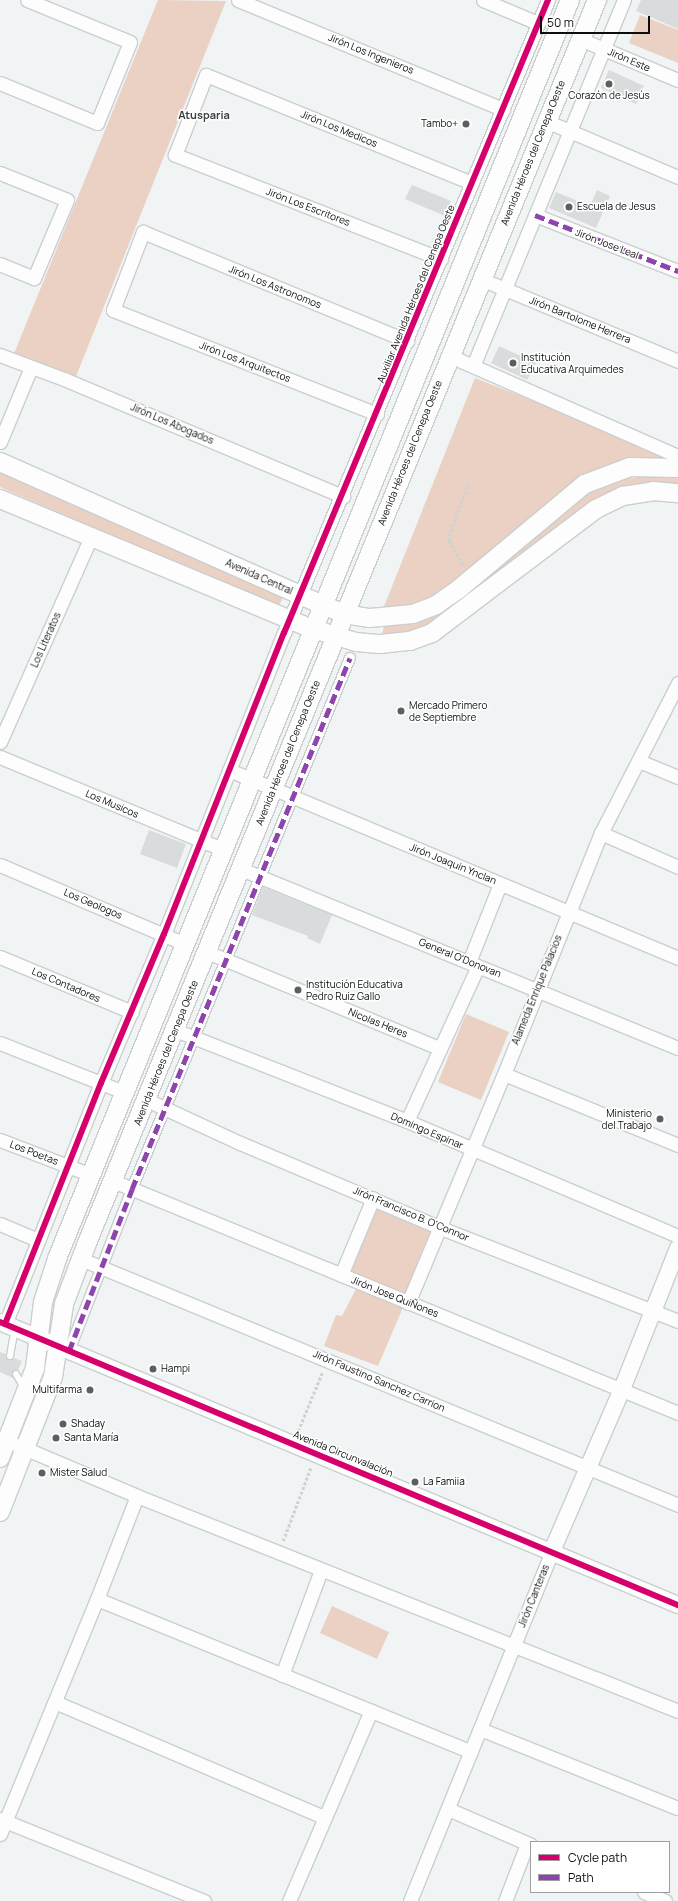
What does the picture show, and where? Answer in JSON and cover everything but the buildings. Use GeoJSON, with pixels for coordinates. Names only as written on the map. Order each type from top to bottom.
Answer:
{"type":"FeatureCollection","features":[{"type":"Feature","properties":{"kind":"main road"},"geometry":{"type":"LineString","coordinates":[[0,1458],[4,1440],[27,1394],[35,1368],[43,1302],[58,1256],[570,0]]}},
{"type":"Feature","properties":{"kind":"main road","name":"Avenida Héroes del Cenepa Oeste"},"geometry":{"type":"LineString","coordinates":[[0,1512],[53,1377],[62,1348],[64,1304],[81,1259],[481,279],[597,0]]}},
{"type":"Feature","properties":{"kind":"main road","name":"Avenida Central"},"geometry":{"type":"LineString","coordinates":[[0,462],[344,614],[370,618],[413,614],[436,605],[471,579],[585,484],[630,467],[678,468]]}},
{"type":"Feature","properties":{"kind":"main road"},"geometry":{"type":"LineString","coordinates":[[0,499],[313,629],[335,636],[380,644],[410,641],[432,634],[596,508],[623,496],[653,491],[678,493]]}},
{"type":"Feature","properties":{"kind":"street"},"geometry":{"type":"LineString","coordinates":[[0,82],[97,122],[130,42],[27,0]]}},
{"type":"Feature","properties":{"kind":"street","name":"Jirón Los Ingenieros"},"geometry":{"type":"LineString","coordinates":[[238,0],[503,109]]}},
{"type":"Feature","properties":{"kind":"street"},"geometry":{"type":"LineString","coordinates":[[482,0],[538,23]]}},
{"type":"Feature","properties":{"kind":"street","name":"Auxiliar Avenida Héroes del Cenepa Oeste"},"geometry":{"type":"LineString","coordinates":[[7,1325],[38,1240],[69,1166],[101,1083],[164,934],[228,770],[290,619],[302,596],[548,0]]}},
{"type":"Feature","properties":{"kind":"street"},"geometry":{"type":"LineString","coordinates":[[473,366],[624,0]]}},
{"type":"Feature","properties":{"kind":"street","name":"Jirón Este"},"geometry":{"type":"LineString","coordinates":[[580,39],[678,80]]}},
{"type":"Feature","properties":{"kind":"street","name":"Jirón Los Medicos"},"geometry":{"type":"LineString","coordinates":[[175,155],[206,75],[472,183]]}},
{"type":"Feature","properties":{"kind":"street"},"geometry":{"type":"LineString","coordinates":[[546,121],[678,177]]}},
{"type":"Feature","properties":{"kind":"street","name":"Jirón Los Escritores"},"geometry":{"type":"LineString","coordinates":[[175,155],[441,259]]}},
{"type":"Feature","properties":{"kind":"street"},"geometry":{"type":"LineString","coordinates":[[0,173],[67,200],[34,278],[0,264]]}},
{"type":"Feature","properties":{"kind":"street","name":"Jirón Jose Leal"},"geometry":{"type":"LineString","coordinates":[[535,215],[678,271]]}},
{"type":"Feature","properties":{"kind":"street","name":"Jirón Los Astronomos"},"geometry":{"type":"LineString","coordinates":[[113,310],[143,232],[407,341]]}},
{"type":"Feature","properties":{"kind":"street","name":"Jirón Bartolome Herrera"},"geometry":{"type":"LineString","coordinates":[[481,279],[678,360]]}},
{"type":"Feature","properties":{"kind":"street","name":"Jirón Los Arquitectos"},"geometry":{"type":"LineString","coordinates":[[113,310],[377,414]]}},
{"type":"Feature","properties":{"kind":"street","name":"Jirón Los Abogados"},"geometry":{"type":"LineString","coordinates":[[0,355],[343,496]]}},
{"type":"Feature","properties":{"kind":"street"},"geometry":{"type":"LineString","coordinates":[[450,356],[678,456]]}},
{"type":"Feature","properties":{"kind":"street"},"geometry":{"type":"LineString","coordinates":[[0,442],[31,367]]}},
{"type":"Feature","properties":{"kind":"street","name":"Los Literatos"},"geometry":{"type":"LineString","coordinates":[[0,742],[91,537]]}},
{"type":"Feature","properties":{"kind":"street"},"geometry":{"type":"LineString","coordinates":[[62,1348],[101,1266],[350,658]]}},
{"type":"Feature","properties":{"kind":"street","name":"Alameda Enrique Palacios"},"geometry":{"type":"LineString","coordinates":[[408,1303],[438,1226],[504,1074],[601,833],[678,683]]}},
{"type":"Feature","properties":{"kind":"street","name":"Los Musicos"},"geometry":{"type":"LineString","coordinates":[[0,757],[224,850]]}},
{"type":"Feature","properties":{"kind":"street"},"geometry":{"type":"LineString","coordinates":[[638,761],[678,777]]}},
{"type":"Feature","properties":{"kind":"street","name":"Jirón Joaquin Ynclan"},"geometry":{"type":"LineString","coordinates":[[228,770],[678,958]]}},
{"type":"Feature","properties":{"kind":"street"},"geometry":{"type":"LineString","coordinates":[[601,833],[678,867]]}},
{"type":"Feature","properties":{"kind":"street","name":"Los Geologos"},"geometry":{"type":"LineString","coordinates":[[0,865],[185,944]]}},
{"type":"Feature","properties":{"kind":"street","name":"General O'Donovan"},"geometry":{"type":"LineString","coordinates":[[241,869],[678,1048]]}},
{"type":"Feature","properties":{"kind":"street"},"geometry":{"type":"LineString","coordinates":[[407,1121],[474,964],[500,884]]}},
{"type":"Feature","properties":{"kind":"street","name":"Nicolas Heres"},"geometry":{"type":"LineString","coordinates":[[207,952],[439,1048]]}},
{"type":"Feature","properties":{"kind":"street","name":"Los Contadores"},"geometry":{"type":"LineString","coordinates":[[0,958],[132,1012]]}},
{"type":"Feature","properties":{"kind":"street","name":"Domingo Espinar"},"geometry":{"type":"LineString","coordinates":[[175,1030],[407,1121],[472,1150],[678,1236]]}},
{"type":"Feature","properties":{"kind":"street"},"geometry":{"type":"LineString","coordinates":[[0,1043],[124,1092]]}},
{"type":"Feature","properties":{"kind":"street"},"geometry":{"type":"LineString","coordinates":[[504,1074],[678,1145]]}},
{"type":"Feature","properties":{"kind":"street","name":"Jirón Francisco B. O'Connor"},"geometry":{"type":"LineString","coordinates":[[147,1100],[240,1143],[438,1226],[678,1321]]}},
{"type":"Feature","properties":{"kind":"street","name":"Los Poetas"},"geometry":{"type":"LineString","coordinates":[[0,1140],[91,1175]]}},
{"type":"Feature","properties":{"kind":"street","name":"Jirón Jose QuiÑones"},"geometry":{"type":"LineString","coordinates":[[113,1181],[678,1413]]}},
{"type":"Feature","properties":{"kind":"street"},"geometry":{"type":"LineString","coordinates":[[341,1275],[373,1198]]}},
{"type":"Feature","properties":{"kind":"street"},"geometry":{"type":"LineString","coordinates":[[0,1224],[38,1240]]}},
{"type":"Feature","properties":{"kind":"street","name":"Jirón Canteras"},"geometry":{"type":"LineString","coordinates":[[410,1901],[552,1551],[622,1389],[678,1248]]}},
{"type":"Feature","properties":{"kind":"street","name":"Jirón Faustino Sanchez Carrion"},"geometry":{"type":"LineString","coordinates":[[81,1259],[678,1505]]}},
{"type":"Feature","properties":{"kind":"street","name":"Avenida Circunvalación"},"geometry":{"type":"LineString","coordinates":[[7,1325],[552,1551],[678,1605]]}},
{"type":"Feature","properties":{"kind":"street"},"geometry":{"type":"LineString","coordinates":[[4,1440],[320,1570],[513,1647],[536,1654],[678,1712]]}},
{"type":"Feature","properties":{"kind":"street"},"geometry":{"type":"LineString","coordinates":[[0,1834],[2,1820],[55,1702],[137,1496]]}},
{"type":"Feature","properties":{"kind":"street"},"geometry":{"type":"LineString","coordinates":[[282,1675],[320,1570]]}},
{"type":"Feature","properties":{"kind":"street"},"geometry":{"type":"LineString","coordinates":[[97,1599],[471,1752]]}},
{"type":"Feature","properties":{"kind":"street"},"geometry":{"type":"LineString","coordinates":[[55,1702],[323,1817]]}},
{"type":"Feature","properties":{"kind":"street"},"geometry":{"type":"LineString","coordinates":[[289,1901],[323,1817],[371,1711]]}},
{"type":"Feature","properties":{"kind":"street"},"geometry":{"type":"LineString","coordinates":[[480,1729],[678,1808]]}},
{"type":"Feature","properties":{"kind":"street"},"geometry":{"type":"LineString","coordinates":[[448,1809],[529,1844],[505,1901]]}},
{"type":"Feature","properties":{"kind":"street"},"geometry":{"type":"LineString","coordinates":[[2,1820],[204,1901]]}},
{"type":"Feature","properties":{"kind":"street"},"geometry":{"type":"LineString","coordinates":[[646,1893],[665,1901]]}},
{"type":"Feature","properties":{"kind":"lane"},"geometry":{"type":"LineString","coordinates":[[7,1325],[10,1356]]}},
{"type":"Feature","properties":{"kind":"lane"},"geometry":{"type":"LineString","coordinates":[[16,1374],[27,1394]]}},
{"type":"Feature","properties":{"kind":"path"},"geometry":{"type":"LineString","coordinates":[[468,483],[449,536],[449,542],[471,579]]}},
{"type":"Feature","properties":{"kind":"path"},"geometry":{"type":"LineString","coordinates":[[293,1444],[327,1360]]}},
{"type":"Feature","properties":{"kind":"path"},"geometry":{"type":"LineString","coordinates":[[278,1553],[316,1454]]}},
{"type":"Feature","properties":{"kind":"shaded area"},"geometry":{"type":"Polygon","coordinates":[[[158,0],[226,1],[75,379],[13,356],[158,0]]]}},
{"type":"Feature","properties":{"kind":"shaded area"},"geometry":{"type":"Polygon","coordinates":[[[640,15],[678,30],[678,63],[629,43],[640,15]]]}},
{"type":"Feature","properties":{"kind":"shaded area"},"geometry":{"type":"Polygon","coordinates":[[[475,378],[678,458],[623,466],[453,585],[427,601],[400,609],[383,609],[475,378]]]}},
{"type":"Feature","properties":{"kind":"shaded area"},"geometry":{"type":"Polygon","coordinates":[[[0,472],[284,595],[278,608],[0,487],[0,472]]]}},
{"type":"Feature","properties":{"kind":"shaded area"},"geometry":{"type":"Polygon","coordinates":[[[658,474],[678,474],[678,485],[639,484],[623,489],[417,633],[382,636],[384,625],[401,625],[419,620],[590,490],[625,479],[658,474]]]}},
{"type":"Feature","properties":{"kind":"shaded area"},"geometry":{"type":"Polygon","coordinates":[[[466,1014],[509,1032],[481,1100],[438,1082],[466,1014]]]}},
{"type":"Feature","properties":{"kind":"shaded area"},"geometry":{"type":"Polygon","coordinates":[[[378,1202],[437,1227],[406,1298],[349,1274],[378,1202]]]}},
{"type":"Feature","properties":{"kind":"shaded area"},"geometry":{"type":"Polygon","coordinates":[[[357,1287],[404,1305],[378,1366],[324,1346],[336,1315],[342,1316],[357,1287]]]}},
{"type":"Feature","properties":{"kind":"shaded area"},"geometry":{"type":"Polygon","coordinates":[[[332,1606],[389,1632],[377,1659],[320,1633],[332,1606]]]}},
{"type":"Feature","properties":{"kind":"marked path"},"geometry":{"type":"LineString","coordinates":[[535,215],[678,271]]}},
{"type":"Feature","properties":{"kind":"marked path"},"geometry":{"type":"LineString","coordinates":[[69,1351],[132,1189],[350,658]]}},
{"type":"Feature","properties":{"kind":"cycle path"},"geometry":{"type":"LineString","coordinates":[[5,1324],[101,1083],[164,934],[284,633],[548,0]]}},
{"type":"Feature","properties":{"kind":"cycle path"},"geometry":{"type":"LineString","coordinates":[[0,1322],[678,1605]]}},
{"type":"Feature","properties":{"kind":"place","name":"Corazón de Jesús"},"geometry":{"type":"Point","coordinates":[609,84]}},
{"type":"Feature","properties":{"kind":"place","name":"Tambo+"},"geometry":{"type":"Point","coordinates":[466,124]}},
{"type":"Feature","properties":{"kind":"place","name":"Escuela de Jesus"},"geometry":{"type":"Point","coordinates":[569,207]}},
{"type":"Feature","properties":{"kind":"place","name":"Institución Educativa Arquimedes"},"geometry":{"type":"Point","coordinates":[513,363]}},
{"type":"Feature","properties":{"kind":"place","name":"Mercado Primero de Septiembre"},"geometry":{"type":"Point","coordinates":[401,711]}},
{"type":"Feature","properties":{"kind":"place","name":"Institución Educativa Pedro Ruiz Gallo"},"geometry":{"type":"Point","coordinates":[298,990]}},
{"type":"Feature","properties":{"kind":"place","name":"Ministerio del Trabajo"},"geometry":{"type":"Point","coordinates":[660,1119]}},
{"type":"Feature","properties":{"kind":"place","name":"Hampi"},"geometry":{"type":"Point","coordinates":[153,1369]}},
{"type":"Feature","properties":{"kind":"place","name":"Multifarma"},"geometry":{"type":"Point","coordinates":[90,1390]}},
{"type":"Feature","properties":{"kind":"place","name":"Shaday"},"geometry":{"type":"Point","coordinates":[63,1424]}},
{"type":"Feature","properties":{"kind":"place","name":"Santa María"},"geometry":{"type":"Point","coordinates":[56,1438]}},
{"type":"Feature","properties":{"kind":"place","name":"Mister Salud"},"geometry":{"type":"Point","coordinates":[42,1473]}},
{"type":"Feature","properties":{"kind":"place","name":"La Famiia"},"geometry":{"type":"Point","coordinates":[415,1482]}},
{"type":"Feature","properties":{"kind":"district","name":"Atusparia"},"geometry":{"type":"Point","coordinates":[204,115]}}]}
